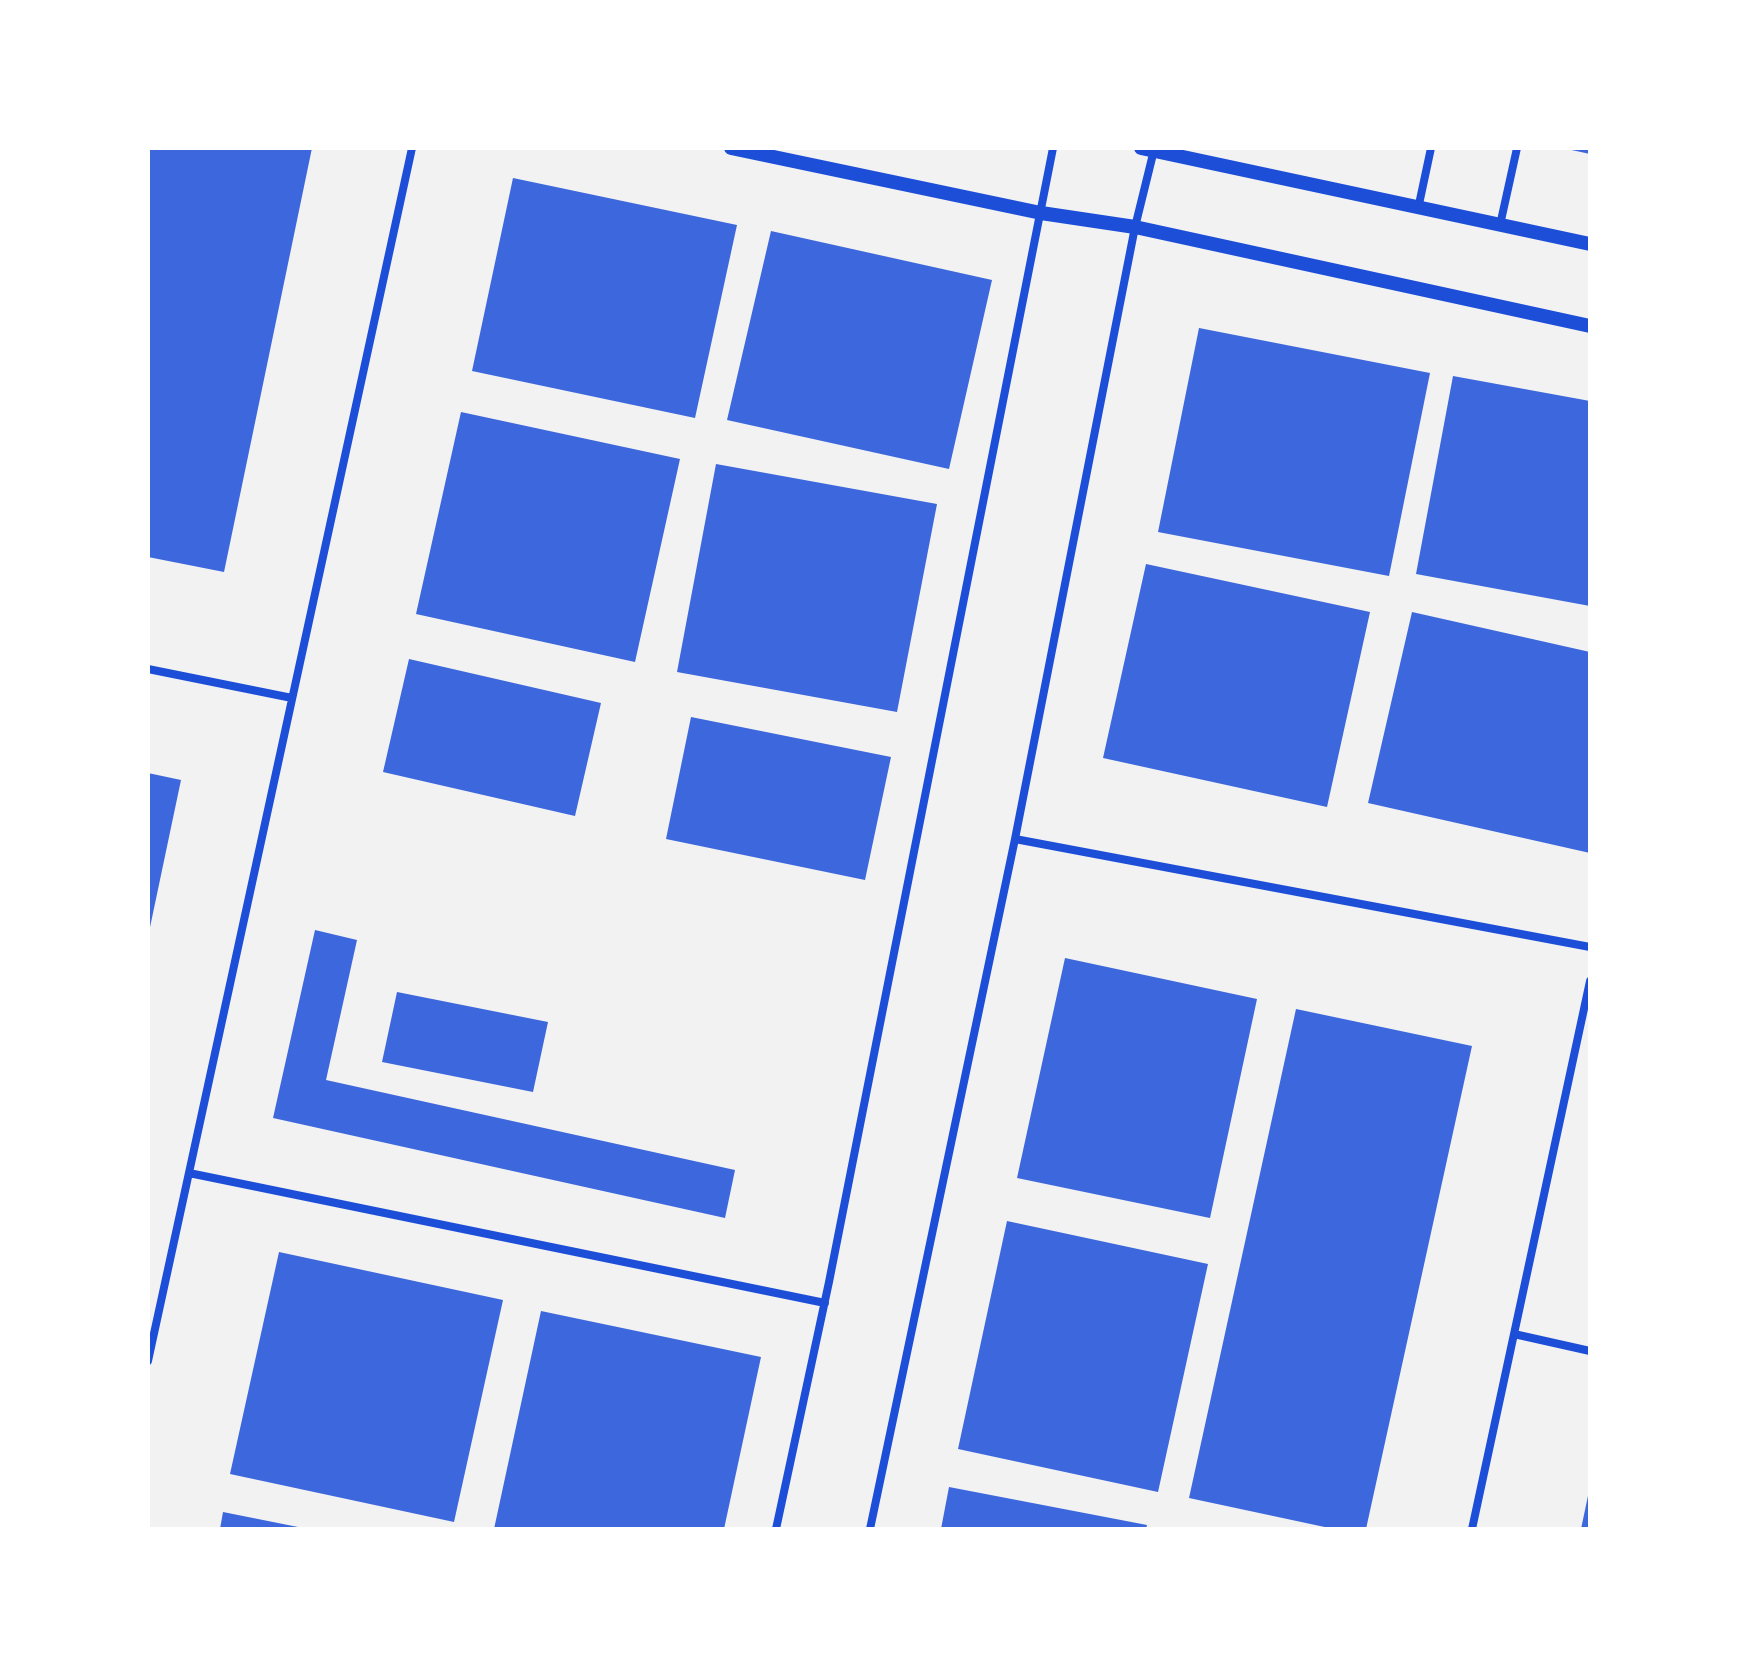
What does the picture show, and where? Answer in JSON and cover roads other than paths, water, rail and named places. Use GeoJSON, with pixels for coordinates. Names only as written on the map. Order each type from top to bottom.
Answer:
{"type":"FeatureCollection","features":[{"type":"Feature","properties":{"kind":"street"},"geometry":{"type":"LineString","coordinates":[[148,1361],[412,148]]}},
{"type":"Feature","properties":{"kind":"street"},"geometry":{"type":"LineString","coordinates":[[731,148],[1041,213],[1135,227],[1590,326]]}},
{"type":"Feature","properties":{"kind":"street"},"geometry":{"type":"LineString","coordinates":[[776,1529],[825,1303],[1053,148]]}},
{"type":"Feature","properties":{"kind":"street"},"geometry":{"type":"LineString","coordinates":[[1418,209],[1431,148]]}},
{"type":"Feature","properties":{"kind":"street"},"geometry":{"type":"LineString","coordinates":[[1500,225],[1517,148]]}},
{"type":"Feature","properties":{"kind":"street"},"geometry":{"type":"LineString","coordinates":[[870,1529],[1015,839],[1148,149],[1590,244]]}},
{"type":"Feature","properties":{"kind":"street"},"geometry":{"type":"LineString","coordinates":[[148,669],[292,698]]}},
{"type":"Feature","properties":{"kind":"street"},"geometry":{"type":"LineString","coordinates":[[1015,839],[1590,947]]}},
{"type":"Feature","properties":{"kind":"street"},"geometry":{"type":"LineString","coordinates":[[1472,1529],[1590,981]]}},
{"type":"Feature","properties":{"kind":"street"},"geometry":{"type":"LineString","coordinates":[[189,1173],[825,1303]]}},
{"type":"Feature","properties":{"kind":"street"},"geometry":{"type":"LineString","coordinates":[[1514,1334],[1590,1351]]}}]}
